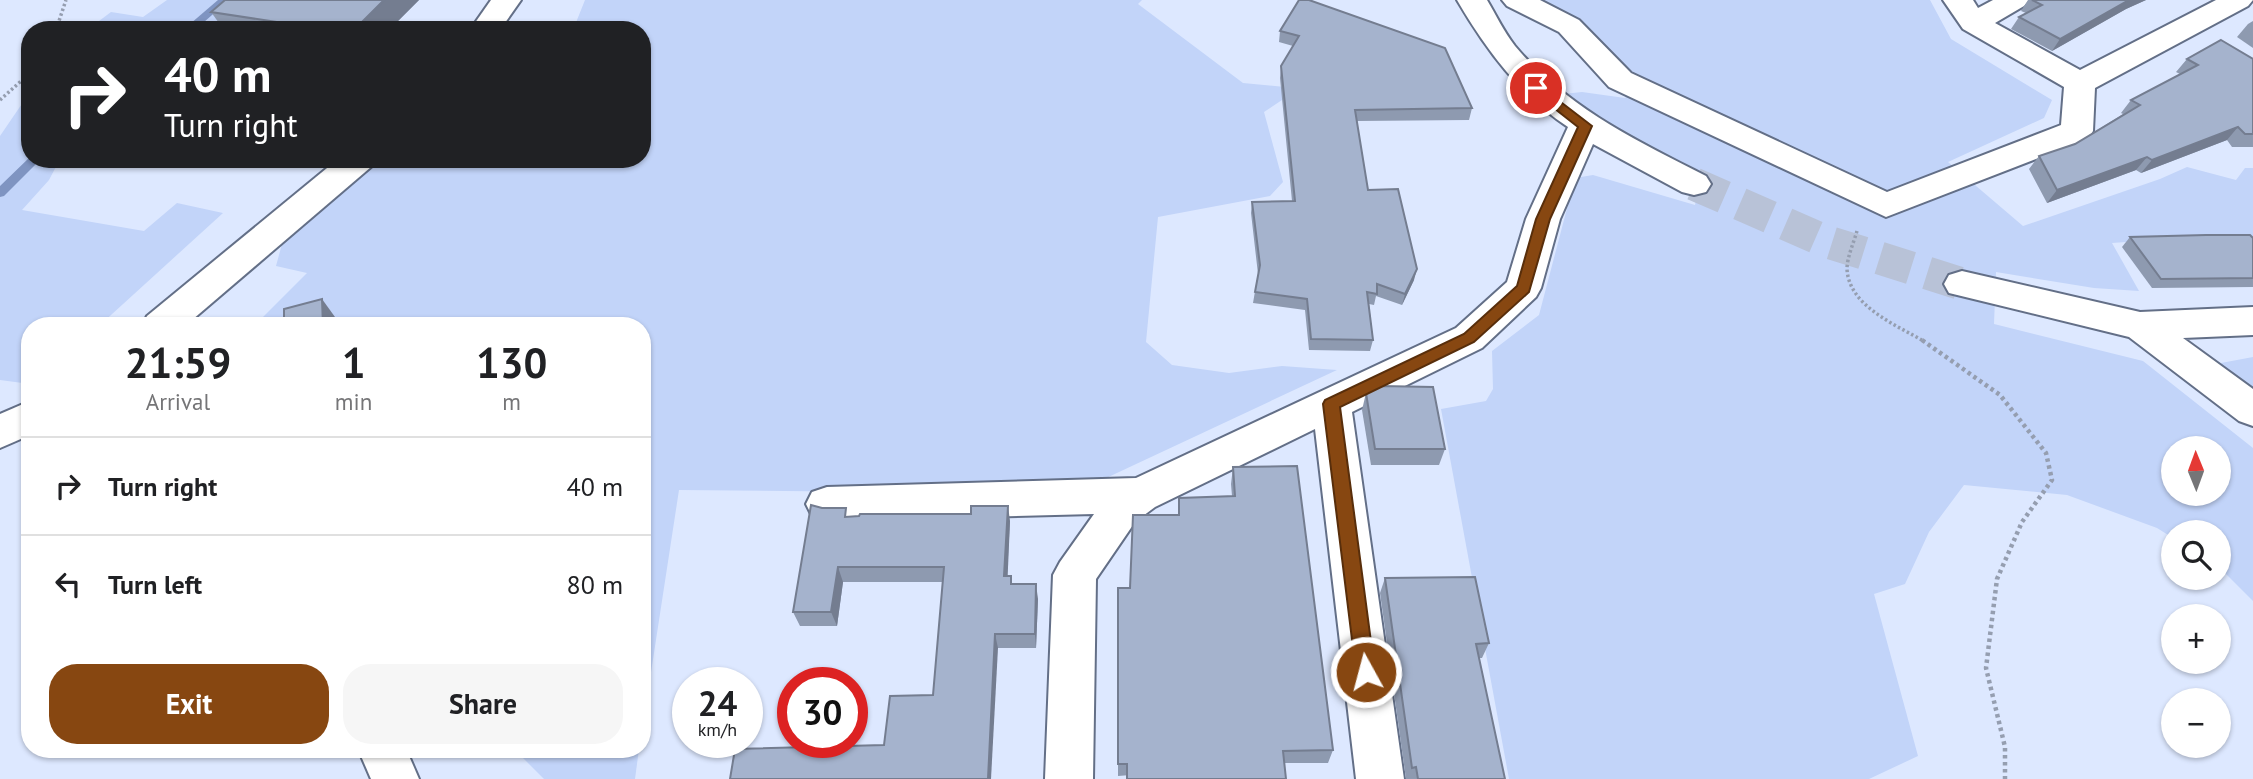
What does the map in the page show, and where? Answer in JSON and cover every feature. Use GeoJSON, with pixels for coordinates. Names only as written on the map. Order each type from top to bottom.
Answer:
{"type":"FeatureCollection","features":[{"type":"Feature","properties":{"kind":"street"},"geometry":{"type":"LineString","coordinates":[[491,21],[506,0]]}},
{"type":"Feature","properties":{"kind":"street"},"geometry":{"type":"LineString","coordinates":[[1472,0],[1504,52],[1528,79],[1585,126],[1694,184]]}},
{"type":"Feature","properties":{"kind":"street"},"geometry":{"type":"LineString","coordinates":[[1517,0],[1569,26],[1620,80],[1886,205],[2077,131],[2080,83]]}},
{"type":"Feature","properties":{"kind":"street"},"geometry":{"type":"LineString","coordinates":[[1966,11],[2014,0]]}},
{"type":"Feature","properties":{"kind":"street"},"geometry":{"type":"LineString","coordinates":[[2080,83],[2238,0]]}},
{"type":"Feature","properties":{"kind":"street"},"geometry":{"type":"LineString","coordinates":[[1966,11],[2080,83]]}},
{"type":"Feature","properties":{"kind":"street"},"geometry":{"type":"LineString","coordinates":[[2191,25],[2222,44]]}},
{"type":"Feature","properties":{"kind":"street"},"geometry":{"type":"LineString","coordinates":[[1069,779],[1075,575],[1120,510],[1140,495],[1469,338],[1523,288],[1543,219],[1585,126]]}},
{"type":"Feature","properties":{"kind":"street"},"geometry":{"type":"LineString","coordinates":[[171,317],[348,168]]}},
{"type":"Feature","properties":{"kind":"street"},"geometry":{"type":"LineString","coordinates":[[1962,284],[2140,326],[2253,321]]}},
{"type":"Feature","properties":{"kind":"street"},"geometry":{"type":"LineString","coordinates":[[2140,326],[2253,410]]}},
{"type":"Feature","properties":{"kind":"street"},"geometry":{"type":"LineString","coordinates":[[1331,404],[1380,779]]}},
{"type":"Feature","properties":{"kind":"street"},"geometry":{"type":"LineString","coordinates":[[0,432],[21,422]]}},
{"type":"Feature","properties":{"kind":"street"},"geometry":{"type":"LineString","coordinates":[[827,504],[1140,495]]}},
{"type":"Feature","properties":{"kind":"street"},"geometry":{"type":"LineString","coordinates":[[386,758],[395,779]]}},
{"type":"Feature","properties":{"kind":"path"},"geometry":{"type":"LineString","coordinates":[[59,21],[66,0]]}},
{"type":"Feature","properties":{"kind":"path"},"geometry":{"type":"LineString","coordinates":[[0,100],[21,81]]}},
{"type":"Feature","properties":{"kind":"path"},"geometry":{"type":"LineString","coordinates":[[1886,205],[1858,226],[1847,268],[1853,288],[1866,306],[1947,355],[2000,396],[2046,453],[2052,480],[2022,522],[1997,579],[1986,668],[2005,747],[2005,779]]}},
{"type":"Feature","properties":{"kind":"shaded area"},"geometry":{"type":"Polygon","coordinates":[[[167,0],[261,0],[236,21],[99,21],[111,12],[143,17],[167,0]]]}},
{"type":"Feature","properties":{"kind":"shaded area"},"geometry":{"type":"Polygon","coordinates":[[[585,0],[1142,0],[1138,4],[1243,83],[1285,87],[1288,96],[1264,112],[1283,182],[1270,196],[1158,217],[1146,342],[1172,365],[1229,373],[1282,366],[1337,370],[1072,494],[679,490],[651,672],[651,317],[263,317],[307,273],[276,266],[282,244],[366,168],[651,168],[651,21],[577,21],[585,0]]]}},
{"type":"Feature","properties":{"kind":"shaded area"},"geometry":{"type":"Polygon","coordinates":[[[1532,0],[1930,0],[1951,39],[2052,100],[2044,118],[1948,162],[2023,226],[2160,179],[2187,167],[2236,180],[2245,168],[2253,168],[2253,241],[2195,237],[2112,243],[2139,291],[2094,288],[1996,272],[1994,324],[2143,361],[2253,448],[2253,601],[2231,579],[2231,520],[2161,520],[2161,530],[2067,495],[1964,485],[1929,532],[1905,584],[1874,594],[1918,756],[1869,779],[1509,779],[1441,409],[1486,401],[1493,389],[1492,351],[1539,315],[1575,178],[1593,175],[1695,205],[1702,174],[1597,120],[1563,94],[1582,92],[1625,98],[1641,82],[1532,0]]]}},
{"type":"Feature","properties":{"kind":"shaded area"},"geometry":{"type":"Polygon","coordinates":[[[21,105],[21,168],[55,168],[49,180],[22,210],[144,231],[177,203],[223,213],[109,317],[21,317],[21,383],[0,380],[0,136],[21,105]]]}},
{"type":"Feature","properties":{"kind":"shaded area"},"geometry":{"type":"Polygon","coordinates":[[[2253,357],[2253,394],[2228,377],[2221,363],[2253,357]]]}},
{"type":"Feature","properties":{"kind":"shaded area"},"geometry":{"type":"Polygon","coordinates":[[[523,758],[638,758],[635,779],[544,779],[523,758]]]}},
{"type":"Feature","properties":{"kind":"building"},"geometry":{"type":"Polygon","coordinates":[[[225,0],[384,0],[363,21],[270,21],[211,12],[225,0]]]}},
{"type":"Feature","properties":{"kind":"building"},"geometry":{"type":"Polygon","coordinates":[[[1299,0],[1309,0],[1445,48],[1472,108],[1355,110],[1368,190],[1398,189],[1417,269],[1405,294],[1377,284],[1377,294],[1367,292],[1373,340],[1311,339],[1307,299],[1255,292],[1260,265],[1252,202],[1295,201],[1281,66],[1299,36],[1280,31],[1299,0]]]}},
{"type":"Feature","properties":{"kind":"building"},"geometry":{"type":"Polygon","coordinates":[[[2032,0],[2129,0],[2060,39],[2019,17],[2042,5],[2032,0]]]}},
{"type":"Feature","properties":{"kind":"building"},"geometry":{"type":"Polygon","coordinates":[[[2221,40],[2253,59],[2253,134],[2245,134],[2238,127],[2152,160],[2147,157],[2057,190],[2039,156],[2075,144],[2140,105],[2131,100],[2198,65],[2187,59],[2221,40]]]}},
{"type":"Feature","properties":{"kind":"building"},"geometry":{"type":"Polygon","coordinates":[[[2250,235],[2253,238],[2253,278],[2161,279],[2130,237],[2250,235]]]}},
{"type":"Feature","properties":{"kind":"building"},"geometry":{"type":"Polygon","coordinates":[[[322,299],[323,317],[284,317],[284,309],[322,299]]]}},
{"type":"Feature","properties":{"kind":"building"},"geometry":{"type":"Polygon","coordinates":[[[1381,386],[1433,387],[1445,449],[1375,449],[1366,393],[1381,386]]]}},
{"type":"Feature","properties":{"kind":"building"},"geometry":{"type":"Polygon","coordinates":[[[1297,466],[1333,750],[1283,751],[1286,779],[1127,779],[1127,764],[1118,764],[1118,588],[1130,588],[1133,515],[1179,515],[1179,498],[1235,496],[1233,467],[1297,466]]]}},
{"type":"Feature","properties":{"kind":"building"},"geometry":{"type":"Polygon","coordinates":[[[811,505],[846,508],[845,517],[860,514],[971,514],[971,506],[1008,506],[1004,576],[1011,576],[1011,584],[1036,584],[1035,634],[995,634],[988,779],[730,779],[734,758],[763,758],[763,748],[777,748],[777,758],[868,758],[868,745],[884,745],[890,696],[933,695],[944,567],[838,567],[831,612],[793,612],[811,505]]]}},
{"type":"Feature","properties":{"kind":"building"},"geometry":{"type":"Polygon","coordinates":[[[1475,577],[1489,643],[1476,644],[1505,779],[1418,779],[1416,767],[1412,768],[1385,578],[1475,577]]]}},
{"type":"Feature","properties":{"kind":"waterway"},"geometry":{"type":"LineString","coordinates":[[199,21],[224,0]]}},
{"type":"Feature","properties":{"kind":"waterway"},"geometry":{"type":"LineString","coordinates":[[0,193],[26,168]]}},
{"type":"Feature","properties":{"kind":"tunnel"},"geometry":{"type":"LineString","coordinates":[[1694,184],[1825,241],[1962,284]]}},
{"type":"Feature","properties":{"kind":"route"},"geometry":{"type":"LineString","coordinates":[[1366,672],[1331,404],[1469,338],[1523,288],[1543,219],[1585,126],[1536,88]]}}]}
